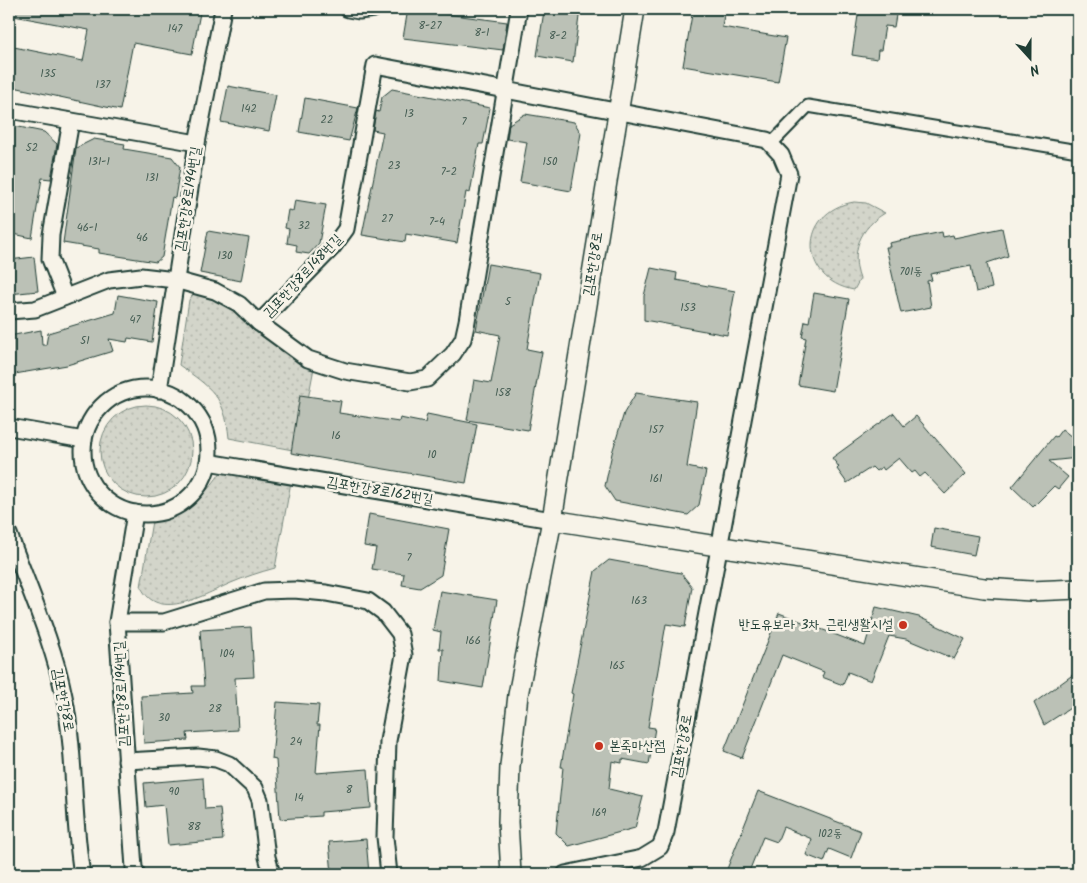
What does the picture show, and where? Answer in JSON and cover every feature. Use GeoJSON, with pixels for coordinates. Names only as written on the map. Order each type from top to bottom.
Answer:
{"type":"FeatureCollection","features":[{"type":"Feature","properties":{"kind":"street","name":"김포한강8로194번길"},"geometry":{"type":"LineString","coordinates":[[159,390],[174,280],[197,143],[224,9]]}},
{"type":"Feature","properties":{"kind":"street"},"geometry":{"type":"LineString","coordinates":[[348,9],[359,11],[374,9]]}},
{"type":"Feature","properties":{"kind":"street"},"geometry":{"type":"LineString","coordinates":[[259,323],[308,359],[345,371],[410,382],[427,378],[453,354],[463,339],[519,9]]}},
{"type":"Feature","properties":{"kind":"street","name":"김포한강8로"},"geometry":{"type":"LineString","coordinates":[[510,874],[508,822],[511,757],[518,695],[552,520],[617,110],[635,9]]}},
{"type":"Feature","properties":{"kind":"street","name":"김포한강8로148번길"},"geometry":{"type":"LineString","coordinates":[[9,311],[35,309],[117,279],[141,276],[174,280],[215,291],[238,304],[259,323],[332,248],[346,229],[375,65],[617,110],[767,140],[771,144]]}},
{"type":"Feature","properties":{"kind":"street"},"geometry":{"type":"LineString","coordinates":[[771,144],[808,106],[1078,151]]}},
{"type":"Feature","properties":{"kind":"street"},"geometry":{"type":"LineString","coordinates":[[9,110],[197,143]]}},
{"type":"Feature","properties":{"kind":"street"},"geometry":{"type":"LineString","coordinates":[[65,297],[50,259],[51,235],[71,121]]}},
{"type":"Feature","properties":{"kind":"street","name":"김포한강8로"},"geometry":{"type":"LineString","coordinates":[[565,874],[642,858],[660,847],[666,832],[789,174],[781,155],[771,144]]}},
{"type":"Feature","properties":{"kind":"street"},"geometry":{"type":"LineString","coordinates":[[146,388],[159,390],[168,392],[186,403],[201,419],[208,440],[208,462],[202,481],[190,496],[174,508],[155,514],[135,514],[116,507],[100,495],[89,479],[83,460],[84,440],[91,420],[105,403],[124,392],[146,388]]}},
{"type":"Feature","properties":{"kind":"street"},"geometry":{"type":"LineString","coordinates":[[9,427],[84,440]]}},
{"type":"Feature","properties":{"kind":"street","name":"김포한강8로162번길"},"geometry":{"type":"LineString","coordinates":[[208,462],[552,520]]}},
{"type":"Feature","properties":{"kind":"street","name":"김포한강8로194번길"},"geometry":{"type":"LineString","coordinates":[[135,514],[117,622],[134,868],[137,874]]}},
{"type":"Feature","properties":{"kind":"street"},"geometry":{"type":"LineString","coordinates":[[552,520],[984,588],[1078,589]]}},
{"type":"Feature","properties":{"kind":"street","name":"김포한강8로"},"geometry":{"type":"LineString","coordinates":[[9,534],[57,668],[64,695],[69,722],[75,821],[82,874]]}},
{"type":"Feature","properties":{"kind":"street"},"geometry":{"type":"LineString","coordinates":[[117,622],[164,622],[264,591],[294,590],[368,601],[383,612],[400,634],[404,655],[388,741],[385,837],[389,874]]}},
{"type":"Feature","properties":{"kind":"street"},"geometry":{"type":"LineString","coordinates":[[126,761],[198,757],[216,759],[229,764],[255,788],[260,800],[266,858],[272,874]]}},
{"type":"Feature","properties":{"kind":"shaded area"},"geometry":{"type":"Polygon","coordinates":[[[854,202],[866,203],[885,213],[869,226],[859,241],[856,259],[860,279],[854,290],[836,284],[822,273],[815,260],[812,246],[815,231],[822,218],[836,208],[854,202]]]}},
{"type":"Feature","properties":{"kind":"shaded area"},"geometry":{"type":"Polygon","coordinates":[[[195,292],[215,294],[314,368],[298,451],[229,438],[224,412],[215,394],[179,365],[189,300],[195,292]]]}},
{"type":"Feature","properties":{"kind":"shaded area"},"geometry":{"type":"Polygon","coordinates":[[[146,405],[163,409],[178,419],[188,434],[192,451],[188,468],[178,483],[163,493],[146,497],[129,493],[114,483],[104,468],[100,451],[104,434],[114,419],[129,409],[146,405]]]}},
{"type":"Feature","properties":{"kind":"shaded area"},"geometry":{"type":"Polygon","coordinates":[[[223,469],[291,482],[275,568],[183,603],[159,603],[149,598],[141,587],[153,515],[175,511],[194,502],[210,487],[223,469]]]}},
{"type":"Feature","properties":{"kind":"building"},"geometry":{"type":"Polygon","coordinates":[[[15,9],[180,9],[200,13],[192,54],[133,43],[120,110],[9,86],[9,46],[83,61],[89,30],[14,16],[15,9]]]}},
{"type":"Feature","properties":{"kind":"building"},"geometry":{"type":"Polygon","coordinates":[[[408,9],[507,22],[503,50],[403,38],[408,9]]]}},
{"type":"Feature","properties":{"kind":"building"},"geometry":{"type":"Polygon","coordinates":[[[553,9],[580,9],[573,62],[537,56],[544,11],[552,12],[553,9]]]}},
{"type":"Feature","properties":{"kind":"building"},"geometry":{"type":"Polygon","coordinates":[[[693,9],[725,9],[722,27],[786,38],[778,82],[683,66],[693,9]]]}},
{"type":"Feature","properties":{"kind":"building"},"geometry":{"type":"Polygon","coordinates":[[[859,9],[897,9],[894,27],[885,26],[881,50],[878,50],[877,59],[852,55],[859,9]]]}},
{"type":"Feature","properties":{"kind":"building"},"geometry":{"type":"Polygon","coordinates":[[[228,86],[276,95],[269,131],[221,122],[228,86]]]}},
{"type":"Feature","properties":{"kind":"building"},"geometry":{"type":"Polygon","coordinates":[[[392,89],[490,108],[483,144],[479,144],[470,193],[466,192],[457,243],[406,234],[405,242],[362,235],[383,132],[373,130],[376,111],[379,112],[382,97],[392,89]]]}},
{"type":"Feature","properties":{"kind":"building"},"geometry":{"type":"Polygon","coordinates":[[[305,98],[358,108],[349,141],[299,132],[305,98]]]}},
{"type":"Feature","properties":{"kind":"building"},"geometry":{"type":"Polygon","coordinates":[[[525,114],[574,122],[581,133],[571,191],[520,182],[527,142],[507,139],[509,124],[525,114]]]}},
{"type":"Feature","properties":{"kind":"building"},"geometry":{"type":"Polygon","coordinates":[[[14,126],[44,132],[57,144],[51,179],[42,178],[32,238],[9,233],[9,154],[14,126]]]}},
{"type":"Feature","properties":{"kind":"building"},"geometry":{"type":"Polygon","coordinates":[[[94,139],[125,144],[124,149],[172,157],[180,167],[175,198],[172,197],[162,257],[156,262],[99,253],[99,249],[63,243],[76,148],[94,139]]]}},
{"type":"Feature","properties":{"kind":"building"},"geometry":{"type":"Polygon","coordinates":[[[295,200],[326,205],[319,243],[309,254],[296,252],[297,245],[287,243],[289,229],[285,228],[288,210],[293,211],[295,200]]]}},
{"type":"Feature","properties":{"kind":"building"},"geometry":{"type":"Polygon","coordinates":[[[1002,228],[1008,256],[987,263],[992,288],[976,292],[971,266],[930,274],[932,280],[927,281],[931,307],[901,313],[886,247],[890,247],[889,243],[942,232],[943,237],[953,235],[954,238],[1002,228]]]}},
{"type":"Feature","properties":{"kind":"building"},"geometry":{"type":"Polygon","coordinates":[[[208,231],[249,238],[241,281],[200,273],[208,231]]]}},
{"type":"Feature","properties":{"kind":"building"},"geometry":{"type":"Polygon","coordinates":[[[34,257],[38,291],[9,294],[9,260],[34,257]]]}},
{"type":"Feature","properties":{"kind":"building"},"geometry":{"type":"Polygon","coordinates":[[[488,264],[540,273],[527,349],[542,352],[528,430],[467,420],[474,380],[491,383],[500,335],[476,330],[488,264]]]}},
{"type":"Feature","properties":{"kind":"building"},"geometry":{"type":"Polygon","coordinates":[[[651,268],[677,273],[676,280],[735,291],[727,335],[644,320],[644,296],[651,268]]]}},
{"type":"Feature","properties":{"kind":"building"},"geometry":{"type":"Polygon","coordinates":[[[814,293],[849,299],[833,391],[798,385],[806,338],[802,337],[805,321],[809,322],[814,293]]]}},
{"type":"Feature","properties":{"kind":"building"},"geometry":{"type":"Polygon","coordinates":[[[118,295],[158,302],[152,342],[128,338],[127,342],[109,339],[113,351],[67,365],[9,375],[9,336],[41,330],[42,345],[46,345],[48,333],[115,313],[118,295]]]}},
{"type":"Feature","properties":{"kind":"building"},"geometry":{"type":"Polygon","coordinates":[[[636,393],[697,402],[687,467],[706,471],[699,505],[688,515],[615,501],[605,486],[612,453],[624,413],[636,393]]]}},
{"type":"Feature","properties":{"kind":"building"},"geometry":{"type":"Polygon","coordinates":[[[300,395],[341,401],[339,413],[399,422],[400,418],[425,423],[427,414],[477,424],[466,483],[291,453],[300,395]]]}},
{"type":"Feature","properties":{"kind":"building"},"geometry":{"type":"Polygon","coordinates":[[[894,413],[904,426],[916,416],[966,474],[945,494],[925,473],[920,477],[915,471],[912,473],[899,458],[884,470],[882,467],[876,471],[872,467],[847,483],[837,469],[839,467],[832,458],[894,413]]]}},
{"type":"Feature","properties":{"kind":"building"},"geometry":{"type":"Polygon","coordinates":[[[1062,429],[1078,442],[1078,458],[1049,461],[1068,477],[1058,489],[1054,486],[1033,507],[1012,487],[1062,429]]]}},
{"type":"Feature","properties":{"kind":"building"},"geometry":{"type":"Polygon","coordinates":[[[369,514],[449,529],[441,575],[420,588],[402,585],[404,574],[372,569],[376,548],[364,546],[369,514]]]}},
{"type":"Feature","properties":{"kind":"building"},"geometry":{"type":"Polygon","coordinates":[[[934,528],[978,536],[974,555],[931,547],[934,528]]]}},
{"type":"Feature","properties":{"kind":"building"},"geometry":{"type":"Polygon","coordinates":[[[609,560],[681,573],[692,587],[685,627],[666,624],[648,727],[655,728],[649,764],[622,759],[622,763],[612,761],[609,789],[643,797],[635,828],[569,846],[556,833],[563,767],[561,767],[573,694],[571,693],[595,571],[609,560]]]}},
{"type":"Feature","properties":{"kind":"building"},"geometry":{"type":"Polygon","coordinates":[[[440,591],[497,600],[483,688],[441,681],[443,649],[439,649],[441,632],[433,630],[440,591]]]}},
{"type":"Feature","properties":{"kind":"building"},"geometry":{"type":"Polygon","coordinates":[[[876,607],[919,617],[965,639],[954,659],[906,639],[889,636],[871,681],[848,672],[843,685],[822,677],[824,672],[782,655],[742,758],[724,751],[779,613],[865,646],[876,607]]]}},
{"type":"Feature","properties":{"kind":"building"},"geometry":{"type":"Polygon","coordinates":[[[251,627],[254,677],[235,678],[238,730],[187,733],[188,740],[144,743],[141,696],[193,693],[192,686],[204,686],[200,630],[251,627]]]}},
{"type":"Feature","properties":{"kind":"building"},"geometry":{"type":"Polygon","coordinates":[[[1078,671],[1078,703],[1044,725],[1034,703],[1078,671]]]}},
{"type":"Feature","properties":{"kind":"building"},"geometry":{"type":"Polygon","coordinates":[[[277,702],[319,705],[317,725],[320,725],[316,773],[368,769],[371,808],[321,812],[321,816],[280,819],[276,760],[272,759],[277,702]]]}},
{"type":"Feature","properties":{"kind":"building"},"geometry":{"type":"Polygon","coordinates":[[[203,778],[205,809],[220,808],[223,840],[168,845],[164,805],[146,807],[144,783],[203,778]]]}},
{"type":"Feature","properties":{"kind":"building"},"geometry":{"type":"Polygon","coordinates":[[[758,791],[861,831],[851,858],[829,849],[824,862],[806,855],[812,839],[783,827],[777,842],[763,837],[748,874],[725,874],[758,791]]]}},
{"type":"Feature","properties":{"kind":"building"},"geometry":{"type":"Polygon","coordinates":[[[366,839],[369,874],[332,874],[329,842],[366,839]]]}},
{"type":"Feature","properties":{"kind":"place","name":"반도유보라 3차 근린생활시설"},"geometry":{"type":"Point","coordinates":[903,625]}},
{"type":"Feature","properties":{"kind":"place","name":"본죽마산점"},"geometry":{"type":"Point","coordinates":[599,746]}}]}
